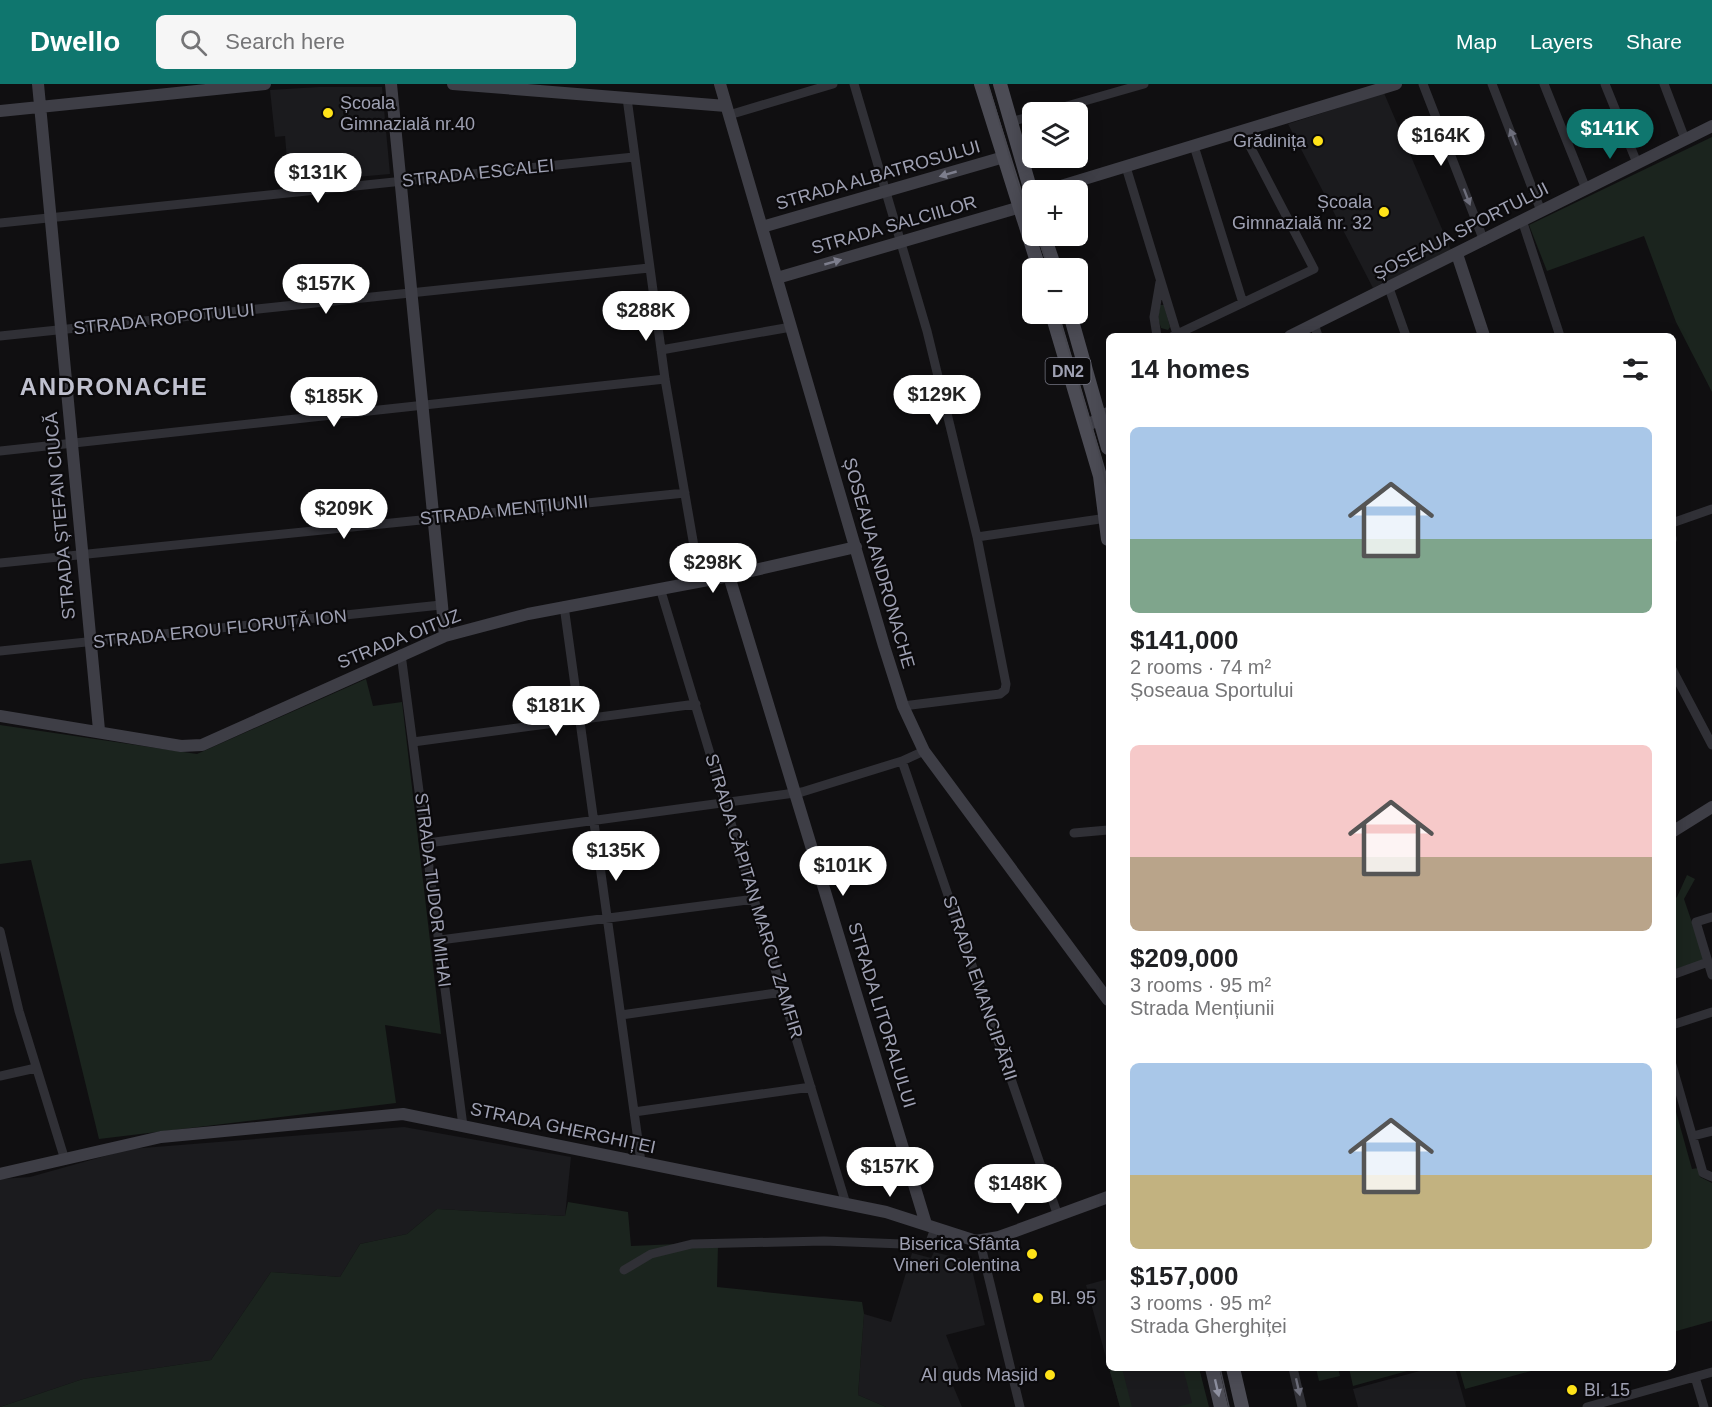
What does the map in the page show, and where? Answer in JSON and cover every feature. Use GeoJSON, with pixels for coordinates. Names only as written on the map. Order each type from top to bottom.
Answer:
{"type":"FeatureCollection","features":[{"type":"Feature","properties":{"kind":"main road"},"geometry":{"type":"LineString","coordinates":[[981,84],[1036,258]]}},
{"type":"Feature","properties":{"kind":"main road"},"geometry":{"type":"LineString","coordinates":[[1000,84],[1027,180]]}},
{"type":"Feature","properties":{"kind":"main road","name":"DN2"},"geometry":{"type":"LineString","coordinates":[[1055,324],[1100,476],[1106,512]]}},
{"type":"Feature","properties":{"kind":"main road","name":"DN2"},"geometry":{"type":"LineString","coordinates":[[1073,324],[1105,421]]}},
{"type":"Feature","properties":{"kind":"main road"},"geometry":{"type":"LineString","coordinates":[[1213,1371],[1221,1407]]}},
{"type":"Feature","properties":{"kind":"main road"},"geometry":{"type":"LineString","coordinates":[[1234,1371],[1242,1407]]}},
{"type":"Feature","properties":{"kind":"street","name":"STRADA ȘTEFAN CIUCĂ"},"geometry":{"type":"LineString","coordinates":[[38,84],[99,730]]}},
{"type":"Feature","properties":{"kind":"street"},"geometry":{"type":"LineString","coordinates":[[0,111],[265,84]]}},
{"type":"Feature","properties":{"kind":"street"},"geometry":{"type":"LineString","coordinates":[[391,84],[445,636]]}},
{"type":"Feature","properties":{"kind":"street"},"geometry":{"type":"LineString","coordinates":[[453,84],[587,89],[627,98],[727,111],[832,84]]}},
{"type":"Feature","properties":{"kind":"street","name":"ȘOSEAUA ANDRONACHE"},"geometry":{"type":"LineString","coordinates":[[720,84],[903,706],[924,751],[1106,997]]}},
{"type":"Feature","properties":{"kind":"street"},"geometry":{"type":"LineString","coordinates":[[854,84],[927,331],[977,537],[1005,690],[1000,694],[903,706]]}},
{"type":"Feature","properties":{"kind":"street"},"geometry":{"type":"LineString","coordinates":[[1081,102],[1144,84]]}},
{"type":"Feature","properties":{"kind":"street"},"geometry":{"type":"LineString","coordinates":[[1082,180],[1396,84]]}},
{"type":"Feature","properties":{"kind":"street"},"geometry":{"type":"LineString","coordinates":[[1423,84],[1484,241]]}},
{"type":"Feature","properties":{"kind":"street"},"geometry":{"type":"LineString","coordinates":[[1492,84],[1541,211]]}},
{"type":"Feature","properties":{"kind":"street"},"geometry":{"type":"LineString","coordinates":[[1544,84],[1586,189]]}},
{"type":"Feature","properties":{"kind":"street"},"geometry":{"type":"LineString","coordinates":[[1605,84],[1637,163]]}},
{"type":"Feature","properties":{"kind":"street"},"geometry":{"type":"LineString","coordinates":[[1664,84],[1685,139]]}},
{"type":"Feature","properties":{"kind":"street"},"geometry":{"type":"LineString","coordinates":[[627,98],[665,379],[700,581]]}},
{"type":"Feature","properties":{"kind":"street"},"geometry":{"type":"LineString","coordinates":[[1010,122],[1022,119]]}},
{"type":"Feature","properties":{"kind":"street","name":"ȘOSEAUA SPORTULUI"},"geometry":{"type":"LineString","coordinates":[[1316,330],[1389,288],[1712,126]]}},
{"type":"Feature","properties":{"kind":"street"},"geometry":{"type":"LineString","coordinates":[[1179,333],[1314,269],[1242,131]]}},
{"type":"Feature","properties":{"kind":"street"},"geometry":{"type":"LineString","coordinates":[[1194,146],[1243,303]]}},
{"type":"Feature","properties":{"kind":"street","name":"STRADA ESCALEI"},"geometry":{"type":"LineString","coordinates":[[0,224],[634,157]]}},
{"type":"Feature","properties":{"kind":"street","name":"STRADA ALBATROSULUI"},"geometry":{"type":"LineString","coordinates":[[762,227],[1004,157]]}},
{"type":"Feature","properties":{"kind":"street"},"geometry":{"type":"LineString","coordinates":[[1126,167],[1161,279],[1174,333]]}},
{"type":"Feature","properties":{"kind":"street","name":"STRADA SALCIILOR"},"geometry":{"type":"LineString","coordinates":[[777,278],[1021,207]]}},
{"type":"Feature","properties":{"kind":"street"},"geometry":{"type":"LineString","coordinates":[[1522,220],[1559,333]]}},
{"type":"Feature","properties":{"kind":"street"},"geometry":{"type":"LineString","coordinates":[[1456,254],[1483,333]]}},
{"type":"Feature","properties":{"kind":"street","name":"STRADA ROPOTULUI"},"geometry":{"type":"LineString","coordinates":[[0,336],[649,268]]}},
{"type":"Feature","properties":{"kind":"street"},"geometry":{"type":"LineString","coordinates":[[1157,333],[1154,317],[1161,279]]}},
{"type":"Feature","properties":{"kind":"street"},"geometry":{"type":"LineString","coordinates":[[1389,288],[1405,333]]}},
{"type":"Feature","properties":{"kind":"street"},"geometry":{"type":"LineString","coordinates":[[661,350],[791,327]]}},
{"type":"Feature","properties":{"kind":"street"},"geometry":{"type":"LineString","coordinates":[[0,451],[665,379]]}},
{"type":"Feature","properties":{"kind":"street"},"geometry":{"type":"LineString","coordinates":[[1085,427],[1105,421]]}},
{"type":"Feature","properties":{"kind":"street","name":"STRADA MENȚIUNII"},"geometry":{"type":"LineString","coordinates":[[0,563],[686,493]]}},
{"type":"Feature","properties":{"kind":"street"},"geometry":{"type":"LineString","coordinates":[[1676,522],[1712,509]]}},
{"type":"Feature","properties":{"kind":"street"},"geometry":{"type":"LineString","coordinates":[[977,537],[1106,518]]}},
{"type":"Feature","properties":{"kind":"street","name":"STRADA OITUZ"},"geometry":{"type":"LineString","coordinates":[[0,716],[99,730],[181,746],[202,745],[445,636],[564,606],[729,576],[856,548]]}},
{"type":"Feature","properties":{"kind":"street","name":"STRADA LITORALULUI"},"geometry":{"type":"LineString","coordinates":[[729,576],[931,1226]]}},
{"type":"Feature","properties":{"kind":"street","name":"STRADA CĂPITAN MARCU ZAMFIR"},"geometry":{"type":"LineString","coordinates":[[660,588],[846,1203]]}},
{"type":"Feature","properties":{"kind":"street","name":"STRADA EROU FLORUȚĂ ION"},"geometry":{"type":"LineString","coordinates":[[0,651],[441,605]]}},
{"type":"Feature","properties":{"kind":"street"},"geometry":{"type":"LineString","coordinates":[[564,606],[641,1162]]}},
{"type":"Feature","properties":{"kind":"street","name":"STRADA TUDOR MIHAI"},"geometry":{"type":"LineString","coordinates":[[401,654],[428,843],[463,1126]]}},
{"type":"Feature","properties":{"kind":"street"},"geometry":{"type":"LineString","coordinates":[[1676,677],[1712,745]]}},
{"type":"Feature","properties":{"kind":"street"},"geometry":{"type":"LineString","coordinates":[[413,742],[696,704]]}},
{"type":"Feature","properties":{"kind":"street"},"geometry":{"type":"LineString","coordinates":[[428,843],[795,793],[902,761],[924,751]]}},
{"type":"Feature","properties":{"kind":"street","name":"STRADA EMANCIPĂRII"},"geometry":{"type":"LineString","coordinates":[[902,761],[1058,1216]]}},
{"type":"Feature","properties":{"kind":"street"},"geometry":{"type":"LineString","coordinates":[[1676,830],[1712,807]]}},
{"type":"Feature","properties":{"kind":"street"},"geometry":{"type":"LineString","coordinates":[[1676,830],[1712,814]]}},
{"type":"Feature","properties":{"kind":"street"},"geometry":{"type":"LineString","coordinates":[[1074,833],[1106,830]]}},
{"type":"Feature","properties":{"kind":"street"},"geometry":{"type":"LineString","coordinates":[[440,940],[755,900]]}},
{"type":"Feature","properties":{"kind":"street"},"geometry":{"type":"LineString","coordinates":[[1712,917],[1696,922],[1712,975]]}},
{"type":"Feature","properties":{"kind":"street"},"geometry":{"type":"LineString","coordinates":[[0,931],[3,955],[65,1160]]}},
{"type":"Feature","properties":{"kind":"street"},"geometry":{"type":"LineString","coordinates":[[1676,974],[1708,962]]}},
{"type":"Feature","properties":{"kind":"street"},"geometry":{"type":"LineString","coordinates":[[621,1015],[783,992]]}},
{"type":"Feature","properties":{"kind":"street"},"geometry":{"type":"LineString","coordinates":[[1676,1024],[1712,1012]]}},
{"type":"Feature","properties":{"kind":"street"},"geometry":{"type":"LineString","coordinates":[[0,1076],[36,1068]]}},
{"type":"Feature","properties":{"kind":"street"},"geometry":{"type":"LineString","coordinates":[[1676,1079],[1703,1173],[1712,1177]]}},
{"type":"Feature","properties":{"kind":"street"},"geometry":{"type":"LineString","coordinates":[[634,1112],[811,1087]]}},
{"type":"Feature","properties":{"kind":"street","name":"STRADA GHERGHIȚEI"},"geometry":{"type":"LineString","coordinates":[[0,1174],[160,1137],[373,1115],[403,1114],[846,1203],[980,1242]]}},
{"type":"Feature","properties":{"kind":"street"},"geometry":{"type":"LineString","coordinates":[[1693,1136],[1712,1131]]}},
{"type":"Feature","properties":{"kind":"street"},"geometry":{"type":"LineString","coordinates":[[1020,1407],[980,1242],[1106,1198]]}},
{"type":"Feature","properties":{"kind":"street"},"geometry":{"type":"LineString","coordinates":[[624,1270],[651,1254],[692,1244],[824,1241],[929,1245],[931,1226]]}},
{"type":"Feature","properties":{"kind":"street"},"geometry":{"type":"LineString","coordinates":[[1294,1371],[1302,1407]]}},
{"type":"Feature","properties":{"kind":"street"},"geometry":{"type":"LineString","coordinates":[[1587,1407],[1711,1374]]}},
{"type":"Feature","properties":{"kind":"street"},"geometry":{"type":"LineString","coordinates":[[1695,1377],[1704,1407]]}},
{"type":"Feature","properties":{"kind":"shaded area","name":"Școala Gimnazială nr.40"},"geometry":{"type":"Polygon","coordinates":[[[382,87],[390,174],[289,183],[285,136],[275,137],[270,90],[382,87]]]}},
{"type":"Feature","properties":{"kind":"shaded area","name":"Școala Gimnazială nr. 32"},"geometry":{"type":"Polygon","coordinates":[[[1384,93],[1451,250],[1373,288],[1288,124],[1384,93]]]}},
{"type":"Feature","properties":{"kind":"shaded area"},"geometry":{"type":"Polygon","coordinates":[[[1712,137],[1712,392],[1676,322],[1644,236],[1547,271],[1529,225],[1712,137]]]}},
{"type":"Feature","properties":{"kind":"shaded area"},"geometry":{"type":"Polygon","coordinates":[[[1160,305],[1164,305],[1170,327],[1168,330],[1161,328],[1158,318],[1160,305]]]}},
{"type":"Feature","properties":{"kind":"shaded area"},"geometry":{"type":"Polygon","coordinates":[[[366,679],[373,706],[402,702],[441,1034],[385,1025],[396,1103],[99,1139],[31,860],[0,864],[0,725],[197,754],[366,679]]]}},
{"type":"Feature","properties":{"kind":"shaded area"},"geometry":{"type":"Polygon","coordinates":[[[1687,875],[1695,879],[1684,899],[1705,961],[1676,971],[1676,898],[1687,875]]]}},
{"type":"Feature","properties":{"kind":"shaded area"},"geometry":{"type":"Polygon","coordinates":[[[1676,1112],[1692,1169],[1698,1168],[1700,1177],[1712,1183],[1712,1321],[1676,1331],[1676,1112]]]}},
{"type":"Feature","properties":{"kind":"shaded area"},"geometry":{"type":"Polygon","coordinates":[[[404,1127],[571,1157],[565,1216],[437,1209],[407,1234],[360,1244],[340,1277],[271,1272],[211,1360],[83,1379],[0,1407],[0,1179],[30,1177],[130,1149],[404,1127]]]}},
{"type":"Feature","properties":{"kind":"shaded area"},"geometry":{"type":"Polygon","coordinates":[[[568,1202],[628,1212],[631,1246],[700,1243],[718,1245],[717,1287],[862,1302],[864,1314],[858,1395],[886,1407],[0,1407],[83,1379],[211,1360],[271,1272],[340,1277],[360,1244],[407,1234],[437,1209],[565,1216],[568,1202]]]}},
{"type":"Feature","properties":{"kind":"shaded area"},"geometry":{"type":"Polygon","coordinates":[[[934,1252],[970,1261],[985,1325],[946,1335],[962,1377],[951,1381],[962,1407],[886,1407],[858,1395],[864,1314],[891,1322],[912,1253],[931,1258],[934,1252]]]}},
{"type":"Feature","properties":{"kind":"shaded area"},"geometry":{"type":"Polygon","coordinates":[[[1106,1280],[1106,1358],[1086,1285],[1106,1280]]]}},
{"type":"Feature","properties":{"kind":"shaded area"},"geometry":{"type":"Polygon","coordinates":[[[1110,1371],[1200,1371],[1208,1407],[1120,1407],[1110,1371]]]}},
{"type":"Feature","properties":{"kind":"shaded area"},"geometry":{"type":"Polygon","coordinates":[[[1110,1371],[1123,1371],[1132,1407],[1120,1407],[1110,1371]]]}},
{"type":"Feature","properties":{"kind":"shaded area"},"geometry":{"type":"Polygon","coordinates":[[[1184,1371],[1200,1371],[1209,1407],[1177,1407],[1192,1403],[1184,1371]]]}},
{"type":"Feature","properties":{"kind":"shaded area"},"geometry":{"type":"Polygon","coordinates":[[[1317,1371],[1339,1371],[1340,1376],[1319,1381],[1317,1371]]]}},
{"type":"Feature","properties":{"kind":"shaded area"},"geometry":{"type":"Polygon","coordinates":[[[1350,1371],[1407,1371],[1353,1386],[1350,1371]]]}},
{"type":"Feature","properties":{"kind":"shaded area"},"geometry":{"type":"Polygon","coordinates":[[[1420,1371],[1456,1371],[1466,1407],[1358,1407],[1353,1389],[1420,1371]]]}},
{"type":"Feature","properties":{"kind":"shaded area"},"geometry":{"type":"Polygon","coordinates":[[[1460,1371],[1531,1371],[1465,1389],[1460,1371]]]}},
{"type":"Feature","properties":{"kind":"tram line"},"geometry":{"type":"LineString","coordinates":[[988,84],[1022,197]]}},
{"type":"Feature","properties":{"kind":"tram line"},"geometry":{"type":"LineString","coordinates":[[1041,246],[1045,258]]}},
{"type":"Feature","properties":{"kind":"tram line"},"geometry":{"type":"LineString","coordinates":[[1061,324],[1100,455],[1106,484]]}},
{"type":"Feature","properties":{"kind":"tram line"},"geometry":{"type":"LineString","coordinates":[[1221,1371],[1229,1407]]}},
{"type":"Feature","properties":{"kind":"place","name":"Școala Gimnazială nr.40"},"geometry":{"type":"Point","coordinates":[328,113]}},
{"type":"Feature","properties":{"kind":"place","name":"Grădinița"},"geometry":{"type":"Point","coordinates":[1318,141]}},
{"type":"Feature","properties":{"kind":"place","name":"Școala Gimnazială nr. 32"},"geometry":{"type":"Point","coordinates":[1384,212]}},
{"type":"Feature","properties":{"kind":"place","name":"Biserica Sfânta Vineri Colentina"},"geometry":{"type":"Point","coordinates":[1032,1254]}},
{"type":"Feature","properties":{"kind":"place","name":"Bl. 95"},"geometry":{"type":"Point","coordinates":[1038,1298]}},
{"type":"Feature","properties":{"kind":"place","name":"Al quds Masjid"},"geometry":{"type":"Point","coordinates":[1050,1375]}},
{"type":"Feature","properties":{"kind":"place","name":"Bl. 15"},"geometry":{"type":"Point","coordinates":[1572,1390]}},
{"type":"Feature","properties":{"kind":"district","name":"ANDRONACHE"},"geometry":{"type":"Point","coordinates":[114,386]}}]}
